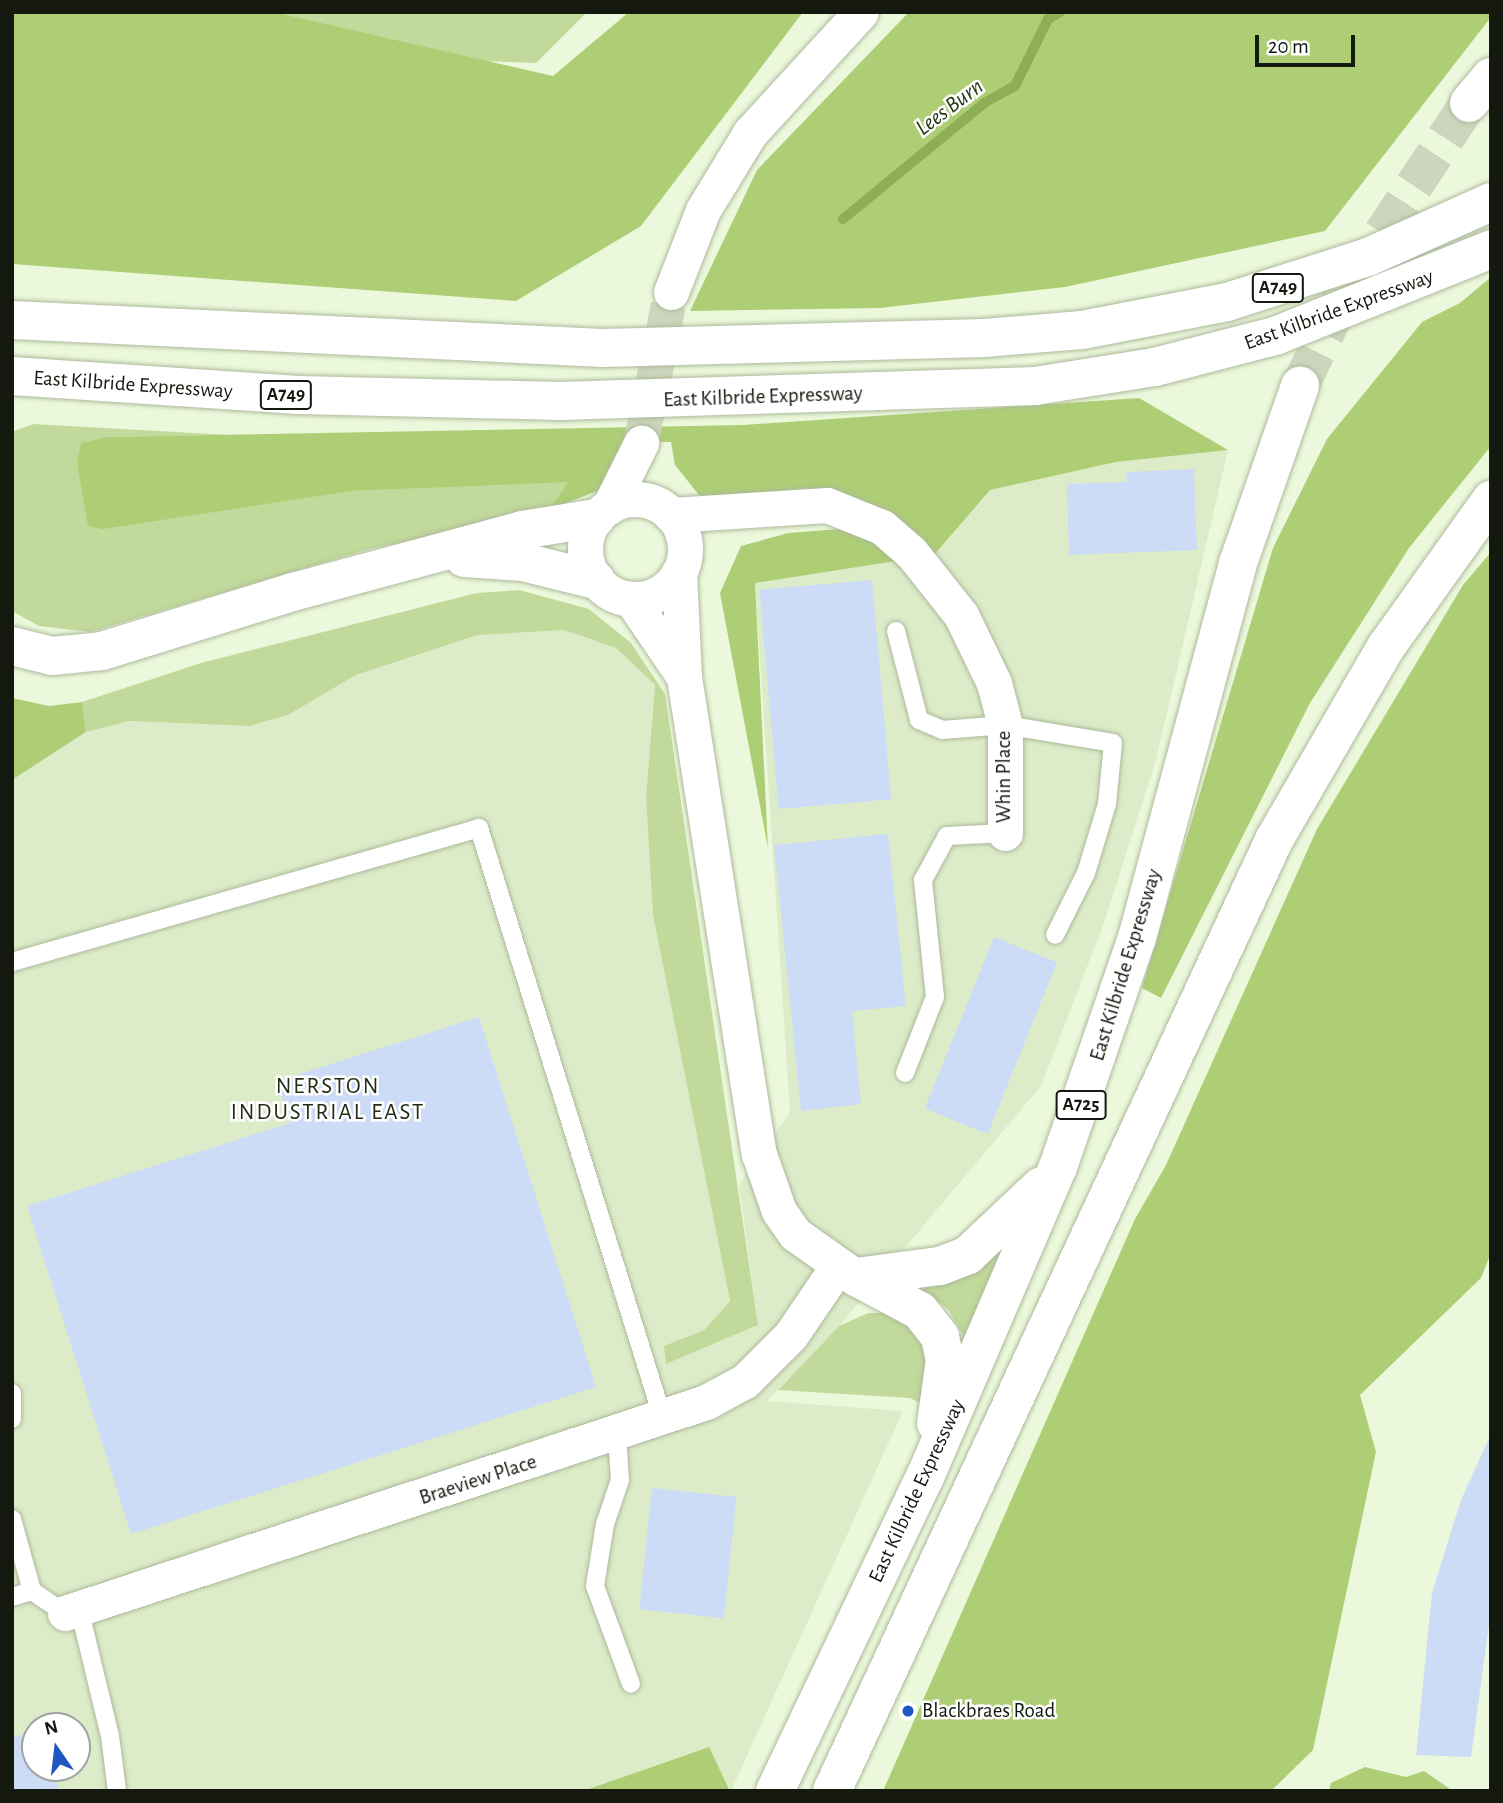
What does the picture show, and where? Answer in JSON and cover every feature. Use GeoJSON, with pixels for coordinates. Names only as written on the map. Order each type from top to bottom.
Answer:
{"type":"FeatureCollection","features":[{"type":"Feature","properties":{"kind":"main road","name":"East Kilbride Expressway"},"geometry":{"type":"LineString","coordinates":[[12,320],[603,348],[984,338],[1083,330],[1227,302],[1368,257],[1491,202]]}},
{"type":"Feature","properties":{"kind":"main road","name":"East Kilbride Expressway"},"geometry":{"type":"LineString","coordinates":[[12,376],[76,382],[560,401],[1035,386],[1155,367],[1275,336],[1491,250]]}},
{"type":"Feature","properties":{"kind":"main road"},"geometry":{"type":"LineString","coordinates":[[12,405],[76,382]]}},
{"type":"Feature","properties":{"kind":"main road","name":"East Kilbride Expressway"},"geometry":{"type":"LineString","coordinates":[[775,1791],[925,1476],[1058,1167],[1137,938],[1238,563],[1300,386]]}},
{"type":"Feature","properties":{"kind":"main road"},"geometry":{"type":"LineString","coordinates":[[832,1791],[1274,840],[1386,647],[1491,500]]}},
{"type":"Feature","properties":{"kind":"main road"},"geometry":{"type":"LineString","coordinates":[[12,646],[52,656],[102,651],[293,592],[438,558],[523,530],[602,512]]}},
{"type":"Feature","properties":{"kind":"main road"},"geometry":{"type":"LineString","coordinates":[[438,558],[523,562],[596,580]]}},
{"type":"Feature","properties":{"kind":"main road"},"geometry":{"type":"LineString","coordinates":[[847,1272],[940,1266],[968,1255],[1058,1167]]}},
{"type":"Feature","properties":{"kind":"main road"},"geometry":{"type":"LineString","coordinates":[[847,1272],[920,1311],[940,1337],[945,1360],[925,1476]]}},
{"type":"Feature","properties":{"kind":"street"},"geometry":{"type":"LineString","coordinates":[[671,292],[703,210],[750,133],[861,12]]}},
{"type":"Feature","properties":{"kind":"street"},"geometry":{"type":"LineString","coordinates":[[684,677],[631,599],[596,580],[585,549],[602,512],[646,444],[670,513],[683,536],[684,677],[759,1154],[779,1211],[795,1234],[847,1272]]}},
{"type":"Feature","properties":{"kind":"street"},"geometry":{"type":"LineString","coordinates":[[602,512],[642,499],[670,513]]}},
{"type":"Feature","properties":{"kind":"street","name":"Whin Place"},"geometry":{"type":"LineString","coordinates":[[670,513],[827,505],[854,513],[911,552],[968,627],[1005,725],[1005,833]]}},
{"type":"Feature","properties":{"kind":"street","name":"Whin Place"},"geometry":{"type":"LineString","coordinates":[[682,566],[727,528],[773,509]]}},
{"type":"Feature","properties":{"kind":"street"},"geometry":{"type":"LineString","coordinates":[[631,599],[659,593],[682,566]]}},
{"type":"Feature","properties":{"kind":"street","name":"Braeview Place"},"geometry":{"type":"LineString","coordinates":[[72,1610],[663,1419],[745,1381],[791,1335],[847,1272]]}},
{"type":"Feature","properties":{"kind":"lane"},"geometry":{"type":"LineString","coordinates":[[896,631],[919,720],[942,730],[1005,725],[1113,743],[1107,804],[1086,873],[1055,935]]}},
{"type":"Feature","properties":{"kind":"lane"},"geometry":{"type":"LineString","coordinates":[[12,962],[479,828],[663,1419]]}},
{"type":"Feature","properties":{"kind":"lane","name":"Whin Place"},"geometry":{"type":"LineString","coordinates":[[905,1073],[936,997],[923,880],[947,836],[1005,833]]}},
{"type":"Feature","properties":{"kind":"lane"},"geometry":{"type":"LineString","coordinates":[[12,1393],[12,1419]]}},
{"type":"Feature","properties":{"kind":"lane"},"geometry":{"type":"LineString","coordinates":[[617,1434],[620,1480],[605,1524],[595,1586],[631,1684]]}},
{"type":"Feature","properties":{"kind":"lane"},"geometry":{"type":"LineString","coordinates":[[12,1519],[32,1591]]}},
{"type":"Feature","properties":{"kind":"lane"},"geometry":{"type":"LineString","coordinates":[[12,1597],[32,1591],[72,1610],[110,1735],[117,1791]]}},
{"type":"Feature","properties":{"kind":"shaded area"},"geometry":{"type":"Polygon","coordinates":[[[1228,450],[1156,760],[1104,923],[1041,1086],[839,1326],[767,1401],[903,1411],[731,1791],[708,1747],[583,1791],[12,1791],[12,780],[90,730],[129,721],[250,726],[288,715],[356,675],[478,635],[564,630],[616,648],[655,685],[646,798],[653,915],[730,1301],[704,1330],[664,1346],[666,1364],[758,1325],[739,1185],[790,1112],[755,583],[934,555],[989,490],[1116,462],[1228,450]]]}},
{"type":"Feature","properties":{"kind":"green space"},"geometry":{"type":"Polygon","coordinates":[[[12,12],[587,12],[536,63],[137,48],[12,12]]]}},
{"type":"Feature","properties":{"kind":"green space"},"geometry":{"type":"Polygon","coordinates":[[[12,12],[273,12],[553,76],[629,12],[803,12],[641,226],[516,301],[12,264],[12,12]]]}},
{"type":"Feature","properties":{"kind":"green space"},"geometry":{"type":"Polygon","coordinates":[[[909,12],[1491,12],[1491,17],[1325,231],[1065,287],[880,308],[690,311],[757,170],[909,12]]]}},
{"type":"Feature","properties":{"kind":"green space"},"geometry":{"type":"Polygon","coordinates":[[[1491,277],[1491,446],[1409,548],[1310,703],[1161,998],[1142,988],[1273,548],[1327,439],[1422,322],[1460,303],[1491,277]]]}},
{"type":"Feature","properties":{"kind":"green space"},"geometry":{"type":"Polygon","coordinates":[[[1139,398],[1228,450],[1116,462],[990,490],[934,555],[850,497],[718,500],[699,495],[675,465],[671,442],[629,442],[600,490],[550,509],[568,482],[351,491],[103,529],[88,526],[77,463],[81,443],[109,437],[743,425],[1139,398]]]}},
{"type":"Feature","properties":{"kind":"green space"},"geometry":{"type":"Polygon","coordinates":[[[33,424],[229,435],[109,437],[351,491],[569,481],[550,509],[366,550],[90,632],[39,626],[12,611],[12,432],[33,424]]]}},
{"type":"Feature","properties":{"kind":"green space"},"geometry":{"type":"Polygon","coordinates":[[[853,528],[909,559],[755,583],[768,848],[720,593],[741,546],[788,533],[853,528]]]}},
{"type":"Feature","properties":{"kind":"green space"},"geometry":{"type":"Polygon","coordinates":[[[1491,552],[1491,1253],[1481,1278],[1360,1395],[1376,1452],[1313,1750],[1271,1791],[883,1791],[1135,1219],[1166,1165],[1317,829],[1463,585],[1491,552]]]}},
{"type":"Feature","properties":{"kind":"green space"},"geometry":{"type":"Polygon","coordinates":[[[519,590],[589,609],[631,643],[665,694],[758,1325],[666,1364],[664,1346],[704,1330],[730,1301],[653,915],[646,798],[655,685],[616,648],[564,630],[478,635],[356,675],[288,715],[250,726],[129,721],[86,732],[82,702],[201,663],[477,593],[519,590]]]}},
{"type":"Feature","properties":{"kind":"green space"},"geometry":{"type":"Polygon","coordinates":[[[12,698],[49,706],[82,702],[86,732],[12,780],[12,698]]]}},
{"type":"Feature","properties":{"kind":"green space"},"geometry":{"type":"Polygon","coordinates":[[[1007,1244],[966,1341],[948,1309],[916,1286],[1007,1244]]]}},
{"type":"Feature","properties":{"kind":"green space"},"geometry":{"type":"Polygon","coordinates":[[[868,1313],[894,1313],[929,1342],[925,1405],[910,1398],[778,1390],[839,1326],[868,1313]]]}},
{"type":"Feature","properties":{"kind":"green space"},"geometry":{"type":"Polygon","coordinates":[[[709,1747],[730,1791],[583,1791],[709,1747]]]}},
{"type":"Feature","properties":{"kind":"green space"},"geometry":{"type":"Polygon","coordinates":[[[1365,1767],[1406,1777],[1424,1771],[1453,1791],[1329,1791],[1331,1783],[1365,1767]]]}},
{"type":"Feature","properties":{"kind":"building"},"geometry":{"type":"Polygon","coordinates":[[[1194,469],[1197,550],[1069,555],[1067,484],[1127,482],[1126,472],[1194,469]]]}},
{"type":"Feature","properties":{"kind":"building"},"geometry":{"type":"Polygon","coordinates":[[[872,580],[891,799],[779,809],[759,590],[872,580]]]}},
{"type":"Feature","properties":{"kind":"building"},"geometry":{"type":"Polygon","coordinates":[[[888,834],[906,1006],[852,1011],[861,1104],[801,1111],[774,845],[888,834]]]}},
{"type":"Feature","properties":{"kind":"building"},"geometry":{"type":"Polygon","coordinates":[[[994,937],[1057,962],[988,1134],[925,1109],[994,937]]]}},
{"type":"Feature","properties":{"kind":"building"},"geometry":{"type":"Polygon","coordinates":[[[479,1017],[596,1387],[131,1534],[27,1206],[290,1123],[277,1081],[479,1017]]]}},
{"type":"Feature","properties":{"kind":"building"},"geometry":{"type":"Polygon","coordinates":[[[1491,1434],[1491,1610],[1471,1757],[1416,1755],[1432,1593],[1461,1500],[1491,1434]]]}},
{"type":"Feature","properties":{"kind":"building"},"geometry":{"type":"Polygon","coordinates":[[[652,1488],[737,1497],[724,1618],[639,1609],[652,1488]]]}},
{"type":"Feature","properties":{"kind":"building"},"geometry":{"type":"Polygon","coordinates":[[[21,1735],[21,1782],[56,1782],[59,1791],[12,1791],[12,1738],[21,1735]]]}},
{"type":"Feature","properties":{"kind":"waterway","name":"Lees Burn"},"geometry":{"type":"LineString","coordinates":[[843,219],[984,103],[1015,86],[1048,19],[1060,12]]}},
{"type":"Feature","properties":{"kind":"tunnel"},"geometry":{"type":"LineString","coordinates":[[1300,386],[1351,281],[1469,103]]}},
{"type":"Feature","properties":{"kind":"tunnel"},"geometry":{"type":"LineString","coordinates":[[641,443],[671,292]]}},
{"type":"Feature","properties":{"kind":"place","name":"Blackbraes Road"},"geometry":{"type":"Point","coordinates":[908,1711]}},
{"type":"Feature","properties":{"kind":"district","name":"NERSTON INDUSTRIAL EAST"},"geometry":{"type":"Point","coordinates":[328,1100]}}]}
